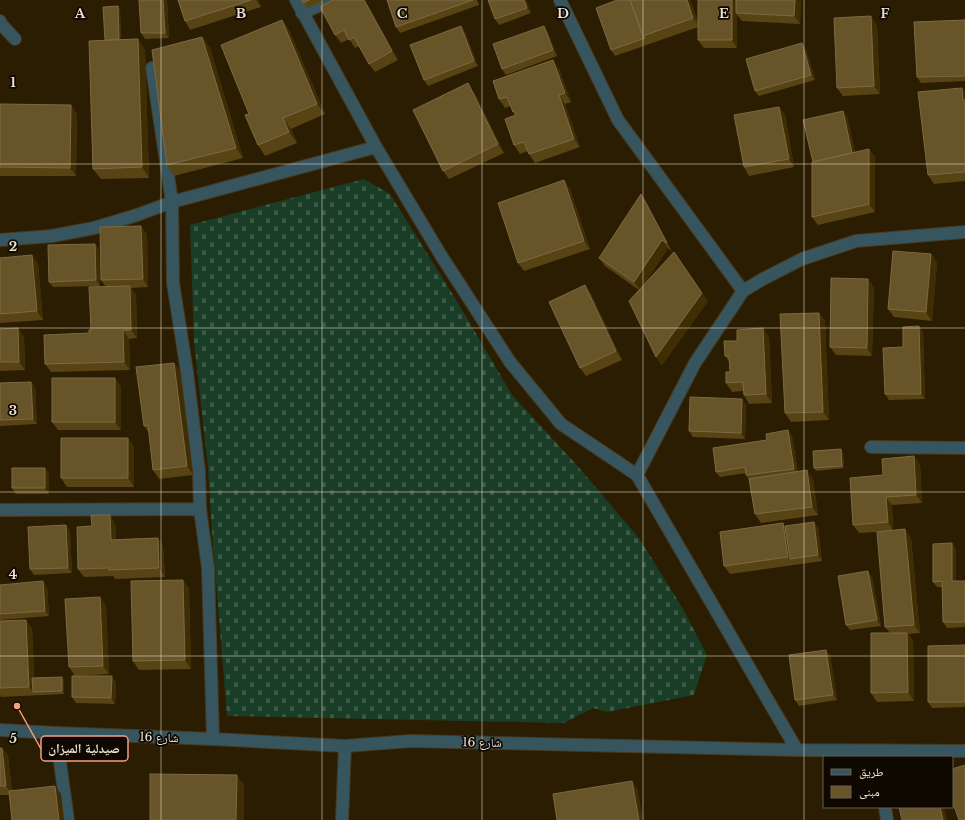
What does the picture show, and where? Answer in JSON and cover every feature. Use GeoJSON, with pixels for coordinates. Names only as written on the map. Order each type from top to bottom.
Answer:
{"type":"FeatureCollection","features":[{"type":"Feature","properties":{"kind":"street"},"geometry":{"type":"LineString","coordinates":[[296,0],[376,147],[442,257],[510,362],[561,424],[637,475],[797,750]]}},
{"type":"Feature","properties":{"kind":"street"},"geometry":{"type":"LineString","coordinates":[[302,13],[332,0]]}},
{"type":"Feature","properties":{"kind":"street"},"geometry":{"type":"LineString","coordinates":[[560,0],[618,120],[744,291]]}},
{"type":"Feature","properties":{"kind":"street"},"geometry":{"type":"LineString","coordinates":[[0,21],[0,24],[15,39]]}},
{"type":"Feature","properties":{"kind":"street"},"geometry":{"type":"LineString","coordinates":[[152,68],[172,202],[173,282],[187,372],[199,470],[200,509],[208,568],[213,738]]}},
{"type":"Feature","properties":{"kind":"street"},"geometry":{"type":"LineString","coordinates":[[0,240],[52,236],[94,228],[137,215],[172,202],[376,147]]}},
{"type":"Feature","properties":{"kind":"street"},"geometry":{"type":"LineString","coordinates":[[637,475],[695,363],[744,291],[763,279],[802,259],[856,241],[965,232]]}},
{"type":"Feature","properties":{"kind":"street"},"geometry":{"type":"LineString","coordinates":[[871,447],[965,448]]}},
{"type":"Feature","properties":{"kind":"street"},"geometry":{"type":"LineString","coordinates":[[0,510],[200,509]]}},
{"type":"Feature","properties":{"kind":"street","name":"شارع 16"},"geometry":{"type":"LineString","coordinates":[[0,730],[213,738],[345,746],[411,741],[878,753],[965,751]]}},
{"type":"Feature","properties":{"kind":"street"},"geometry":{"type":"LineString","coordinates":[[56,733],[68,820]]}},
{"type":"Feature","properties":{"kind":"street"},"geometry":{"type":"LineString","coordinates":[[342,820],[345,746]]}},
{"type":"Feature","properties":{"kind":"street"},"geometry":{"type":"LineString","coordinates":[[885,808],[887,820]]}},
{"type":"Feature","properties":{"kind":"green space"},"geometry":{"type":"Polygon","coordinates":[[[364,179],[390,194],[455,298],[512,395],[574,462],[639,538],[683,609],[707,655],[694,695],[607,712],[593,708],[564,723],[227,716],[208,468],[194,342],[190,225],[364,179]]]}},
{"type":"Feature","properties":{"kind":"building"},"geometry":{"type":"Polygon","coordinates":[[[139,0],[163,0],[165,33],[141,33],[139,0]]]}},
{"type":"Feature","properties":{"kind":"building"},"geometry":{"type":"Polygon","coordinates":[[[178,0],[251,0],[185,21],[178,0]]]}},
{"type":"Feature","properties":{"kind":"building"},"geometry":{"type":"Polygon","coordinates":[[[302,0],[309,0],[303,3],[302,0]]]}},
{"type":"Feature","properties":{"kind":"building"},"geometry":{"type":"Polygon","coordinates":[[[333,0],[364,0],[392,51],[369,64],[354,37],[349,40],[344,30],[335,35],[320,7],[333,0]]]}},
{"type":"Feature","properties":{"kind":"building"},"geometry":{"type":"Polygon","coordinates":[[[387,0],[473,0],[396,27],[387,0]]]}},
{"type":"Feature","properties":{"kind":"building"},"geometry":{"type":"Polygon","coordinates":[[[488,0],[524,0],[527,8],[495,19],[488,0]]]}},
{"type":"Feature","properties":{"kind":"building"},"geometry":{"type":"Polygon","coordinates":[[[617,0],[630,0],[645,38],[611,50],[596,8],[617,0]]]}},
{"type":"Feature","properties":{"kind":"building"},"geometry":{"type":"Polygon","coordinates":[[[630,0],[687,0],[693,18],[643,36],[630,0]]]}},
{"type":"Feature","properties":{"kind":"building"},"geometry":{"type":"Polygon","coordinates":[[[698,0],[732,0],[732,40],[698,40],[698,0]]]}},
{"type":"Feature","properties":{"kind":"building"},"geometry":{"type":"Polygon","coordinates":[[[736,0],[795,0],[794,16],[736,13],[736,0]]]}},
{"type":"Feature","properties":{"kind":"building"},"geometry":{"type":"Polygon","coordinates":[[[118,6],[119,39],[105,40],[103,7],[118,6]]]}},
{"type":"Feature","properties":{"kind":"building"},"geometry":{"type":"Polygon","coordinates":[[[871,16],[874,86],[837,88],[834,18],[871,16]]]}},
{"type":"Feature","properties":{"kind":"building"},"geometry":{"type":"Polygon","coordinates":[[[282,20],[317,104],[283,118],[289,132],[258,145],[245,115],[249,114],[221,45],[282,20]]]}},
{"type":"Feature","properties":{"kind":"building"},"geometry":{"type":"Polygon","coordinates":[[[965,20],[965,76],[917,77],[914,22],[965,20]]]}},
{"type":"Feature","properties":{"kind":"building"},"geometry":{"type":"Polygon","coordinates":[[[461,26],[474,61],[424,80],[410,45],[461,26]]]}},
{"type":"Feature","properties":{"kind":"building"},"geometry":{"type":"Polygon","coordinates":[[[544,26],[553,50],[502,69],[493,44],[544,26]]]}},
{"type":"Feature","properties":{"kind":"building"},"geometry":{"type":"Polygon","coordinates":[[[202,37],[236,148],[167,165],[152,50],[202,37]]]}},
{"type":"Feature","properties":{"kind":"building"},"geometry":{"type":"Polygon","coordinates":[[[138,39],[142,167],[93,169],[89,41],[138,39]]]}},
{"type":"Feature","properties":{"kind":"building"},"geometry":{"type":"Polygon","coordinates":[[[802,43],[811,75],[755,91],[746,59],[802,43]]]}},
{"type":"Feature","properties":{"kind":"building"},"geometry":{"type":"Polygon","coordinates":[[[553,60],[565,93],[559,95],[574,139],[529,154],[524,142],[514,145],[505,119],[516,115],[514,111],[513,112],[507,97],[499,99],[493,81],[553,60]]]}},
{"type":"Feature","properties":{"kind":"building"},"geometry":{"type":"Polygon","coordinates":[[[468,83],[498,144],[443,171],[413,110],[468,83]]]}},
{"type":"Feature","properties":{"kind":"building"},"geometry":{"type":"Polygon","coordinates":[[[962,88],[963,100],[965,100],[965,172],[928,175],[918,92],[962,88]]]}},
{"type":"Feature","properties":{"kind":"building"},"geometry":{"type":"Polygon","coordinates":[[[0,104],[71,105],[70,168],[0,167],[0,104]]]}},
{"type":"Feature","properties":{"kind":"building"},"geometry":{"type":"Polygon","coordinates":[[[779,107],[789,159],[744,167],[734,115],[779,107]]]}},
{"type":"Feature","properties":{"kind":"building"},"geometry":{"type":"Polygon","coordinates":[[[843,111],[852,153],[813,162],[803,120],[843,111]]]}},
{"type":"Feature","properties":{"kind":"building"},"geometry":{"type":"Polygon","coordinates":[[[869,149],[869,204],[812,217],[812,162],[869,149]]]}},
{"type":"Feature","properties":{"kind":"building"},"geometry":{"type":"Polygon","coordinates":[[[564,180],[584,241],[518,263],[498,203],[564,180]]]}},
{"type":"Feature","properties":{"kind":"building"},"geometry":{"type":"Polygon","coordinates":[[[641,194],[667,243],[662,240],[634,282],[599,258],[641,194]]]}},
{"type":"Feature","properties":{"kind":"building"},"geometry":{"type":"Polygon","coordinates":[[[141,226],[143,279],[101,280],[100,227],[141,226]]]}},
{"type":"Feature","properties":{"kind":"building"},"geometry":{"type":"Polygon","coordinates":[[[95,244],[96,280],[49,282],[48,245],[95,244]]]}},
{"type":"Feature","properties":{"kind":"building"},"geometry":{"type":"Polygon","coordinates":[[[893,251],[931,254],[926,312],[888,309],[893,251]]]}},
{"type":"Feature","properties":{"kind":"building"},"geometry":{"type":"Polygon","coordinates":[[[674,252],[702,293],[656,357],[629,301],[674,252]]]}},
{"type":"Feature","properties":{"kind":"building"},"geometry":{"type":"Polygon","coordinates":[[[32,255],[37,311],[0,314],[0,258],[32,255]]]}},
{"type":"Feature","properties":{"kind":"building"},"geometry":{"type":"Polygon","coordinates":[[[831,278],[868,279],[867,348],[830,347],[831,278]]]}},
{"type":"Feature","properties":{"kind":"building"},"geometry":{"type":"Polygon","coordinates":[[[585,285],[616,351],[580,368],[549,302],[585,285]]]}},
{"type":"Feature","properties":{"kind":"building"},"geometry":{"type":"Polygon","coordinates":[[[130,286],[131,330],[123,330],[124,362],[45,364],[44,335],[89,333],[89,330],[91,330],[89,287],[130,286]]]}},
{"type":"Feature","properties":{"kind":"building"},"geometry":{"type":"Polygon","coordinates":[[[819,313],[823,412],[785,413],[780,314],[819,313]]]}},
{"type":"Feature","properties":{"kind":"building"},"geometry":{"type":"Polygon","coordinates":[[[919,326],[921,394],[885,394],[883,348],[903,347],[903,327],[919,326]]]}},
{"type":"Feature","properties":{"kind":"building"},"geometry":{"type":"Polygon","coordinates":[[[18,328],[19,362],[0,362],[0,329],[18,328]]]}},
{"type":"Feature","properties":{"kind":"building"},"geometry":{"type":"Polygon","coordinates":[[[763,328],[766,394],[744,395],[743,382],[726,383],[726,372],[730,372],[729,356],[725,356],[724,341],[737,341],[737,330],[763,328]]]}},
{"type":"Feature","properties":{"kind":"building"},"geometry":{"type":"Polygon","coordinates":[[[174,363],[187,466],[153,470],[148,425],[144,426],[136,367],[174,363]]]}},
{"type":"Feature","properties":{"kind":"building"},"geometry":{"type":"Polygon","coordinates":[[[52,378],[115,378],[115,422],[52,422],[52,378]]]}},
{"type":"Feature","properties":{"kind":"building"},"geometry":{"type":"Polygon","coordinates":[[[31,382],[33,419],[0,420],[0,383],[31,382]]]}},
{"type":"Feature","properties":{"kind":"building"},"geometry":{"type":"Polygon","coordinates":[[[690,397],[742,399],[741,433],[689,431],[690,397]]]}},
{"type":"Feature","properties":{"kind":"building"},"geometry":{"type":"Polygon","coordinates":[[[788,430],[794,469],[746,475],[745,467],[716,472],[713,448],[767,440],[766,434],[788,430]]]}},
{"type":"Feature","properties":{"kind":"building"},"geometry":{"type":"Polygon","coordinates":[[[61,438],[128,438],[128,478],[61,478],[61,438]]]}},
{"type":"Feature","properties":{"kind":"building"},"geometry":{"type":"Polygon","coordinates":[[[841,449],[842,466],[814,468],[813,451],[841,449]]]}},
{"type":"Feature","properties":{"kind":"building"},"geometry":{"type":"Polygon","coordinates":[[[914,456],[916,495],[886,497],[888,522],[853,525],[850,478],[883,475],[882,459],[914,456]]]}},
{"type":"Feature","properties":{"kind":"building"},"geometry":{"type":"Polygon","coordinates":[[[12,468],[45,468],[45,488],[12,488],[12,468]]]}},
{"type":"Feature","properties":{"kind":"building"},"geometry":{"type":"Polygon","coordinates":[[[807,470],[812,507],[755,514],[749,479],[807,470]]]}},
{"type":"Feature","properties":{"kind":"building"},"geometry":{"type":"Polygon","coordinates":[[[91,515],[110,515],[111,540],[158,538],[159,568],[109,570],[109,568],[78,569],[77,527],[92,526],[91,515]]]}},
{"type":"Feature","properties":{"kind":"building"},"geometry":{"type":"Polygon","coordinates":[[[814,522],[818,555],[790,559],[785,526],[814,522]]]}},
{"type":"Feature","properties":{"kind":"building"},"geometry":{"type":"Polygon","coordinates":[[[783,523],[788,557],[724,566],[720,532],[783,523]]]}},
{"type":"Feature","properties":{"kind":"building"},"geometry":{"type":"Polygon","coordinates":[[[66,525],[68,568],[30,569],[28,527],[66,525]]]}},
{"type":"Feature","properties":{"kind":"building"},"geometry":{"type":"Polygon","coordinates":[[[905,529],[914,625],[885,627],[877,532],[905,529]]]}},
{"type":"Feature","properties":{"kind":"building"},"geometry":{"type":"Polygon","coordinates":[[[952,543],[952,581],[965,581],[965,622],[943,622],[942,581],[933,582],[933,544],[952,543]]]}},
{"type":"Feature","properties":{"kind":"building"},"geometry":{"type":"Polygon","coordinates":[[[868,571],[877,620],[846,625],[838,576],[868,571]]]}},
{"type":"Feature","properties":{"kind":"building"},"geometry":{"type":"Polygon","coordinates":[[[183,580],[185,660],[133,661],[131,581],[183,580]]]}},
{"type":"Feature","properties":{"kind":"building"},"geometry":{"type":"Polygon","coordinates":[[[43,581],[45,611],[0,614],[0,585],[43,581]]]}},
{"type":"Feature","properties":{"kind":"building"},"geometry":{"type":"Polygon","coordinates":[[[100,597],[103,666],[69,667],[65,599],[100,597]]]}},
{"type":"Feature","properties":{"kind":"building"},"geometry":{"type":"Polygon","coordinates":[[[26,620],[29,687],[0,688],[0,621],[26,620]]]}},
{"type":"Feature","properties":{"kind":"building"},"geometry":{"type":"Polygon","coordinates":[[[871,633],[907,633],[908,692],[871,693],[871,633]]]}},
{"type":"Feature","properties":{"kind":"building"},"geometry":{"type":"Polygon","coordinates":[[[965,645],[965,702],[928,702],[928,646],[965,645]]]}},
{"type":"Feature","properties":{"kind":"building"},"geometry":{"type":"Polygon","coordinates":[[[826,650],[833,695],[795,700],[789,655],[826,650]]]}},
{"type":"Feature","properties":{"kind":"building"},"geometry":{"type":"Polygon","coordinates":[[[72,676],[112,676],[111,698],[72,697],[72,676]]]}},
{"type":"Feature","properties":{"kind":"building"},"geometry":{"type":"Polygon","coordinates":[[[62,677],[62,691],[33,692],[32,678],[62,677]]]}},
{"type":"Feature","properties":{"kind":"building"},"geometry":{"type":"Polygon","coordinates":[[[0,748],[2,748],[6,786],[0,786],[0,748]]]}},
{"type":"Feature","properties":{"kind":"building"},"geometry":{"type":"Polygon","coordinates":[[[965,765],[965,820],[959,820],[953,803],[953,769],[965,765]]]}},
{"type":"Feature","properties":{"kind":"building"},"geometry":{"type":"Polygon","coordinates":[[[150,774],[237,775],[236,820],[150,820],[150,774]]]}},
{"type":"Feature","properties":{"kind":"building"},"geometry":{"type":"Polygon","coordinates":[[[632,781],[639,820],[557,820],[553,794],[632,781]]]}},
{"type":"Feature","properties":{"kind":"building"},"geometry":{"type":"Polygon","coordinates":[[[55,786],[59,820],[12,820],[9,791],[55,786]]]}},
{"type":"Feature","properties":{"kind":"building"},"geometry":{"type":"Polygon","coordinates":[[[899,808],[940,808],[943,820],[902,820],[899,808]]]}},
{"type":"Feature","properties":{"kind":"place","name":"صيدلية الميزان"},"geometry":{"type":"Point","coordinates":[17,706]}}]}
